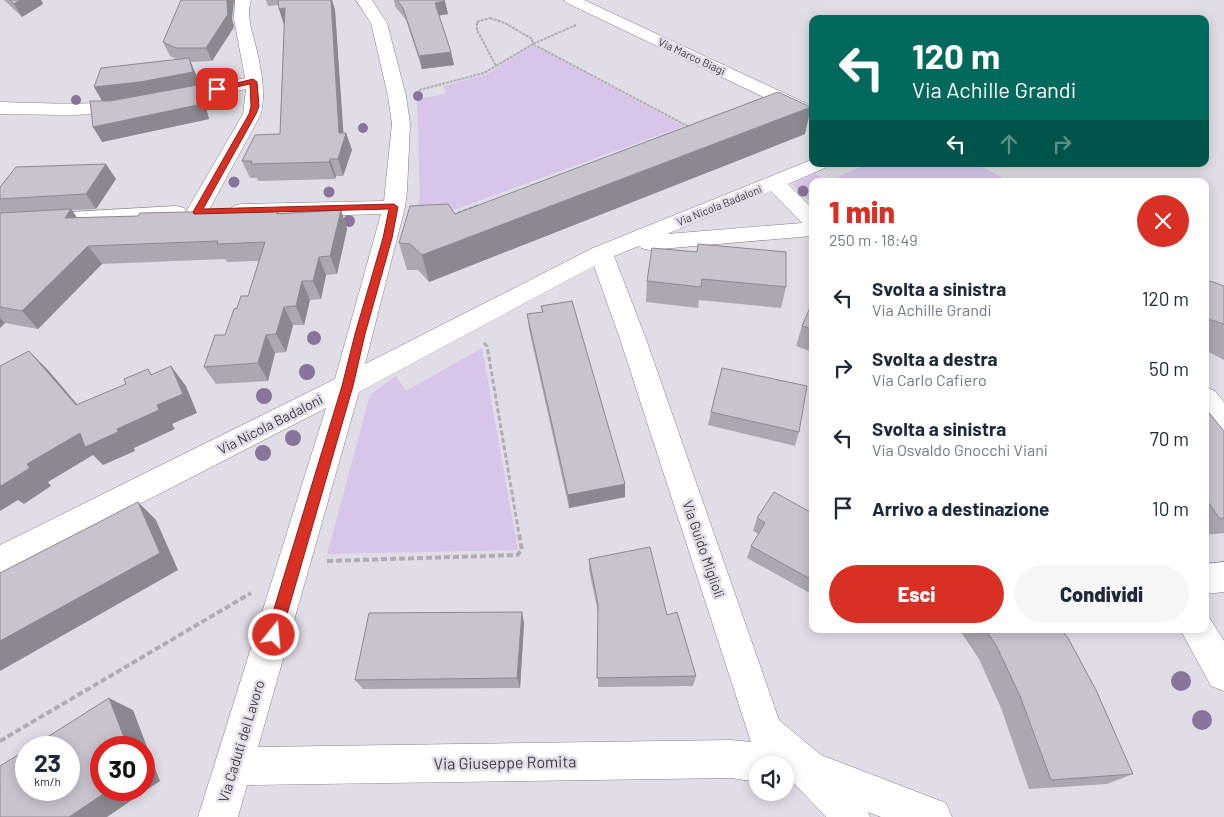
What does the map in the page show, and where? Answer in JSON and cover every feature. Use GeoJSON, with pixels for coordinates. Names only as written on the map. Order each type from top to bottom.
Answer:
{"type":"FeatureCollection","features":[{"type":"Feature","properties":{"kind":"street"},"geometry":{"type":"LineString","coordinates":[[197,212],[252,114],[255,102],[242,18],[241,6],[243,0]]}},
{"type":"Feature","properties":{"kind":"street","name":"Via Caduti del Lavoro"},"geometry":{"type":"LineString","coordinates":[[218,817],[347,386],[394,207],[401,124],[397,96],[379,23],[364,0]]}},
{"type":"Feature","properties":{"kind":"street","name":"Via Marco Biagi"},"geometry":{"type":"LineString","coordinates":[[572,0],[809,112]]}},
{"type":"Feature","properties":{"kind":"street"},"geometry":{"type":"LineString","coordinates":[[0,108],[112,107],[163,100],[253,82]]}},
{"type":"Feature","properties":{"kind":"street","name":"Via Nicola Badaloni"},"geometry":{"type":"LineString","coordinates":[[0,561],[347,386],[610,249],[811,167]]}},
{"type":"Feature","properties":{"kind":"street"},"geometry":{"type":"LineString","coordinates":[[775,183],[809,217]]}},
{"type":"Feature","properties":{"kind":"street"},"geometry":{"type":"LineString","coordinates":[[0,223],[197,212],[394,207]]}},
{"type":"Feature","properties":{"kind":"street","name":"Via Nicola Badaloni"},"geometry":{"type":"LineString","coordinates":[[610,249],[809,229]]}},
{"type":"Feature","properties":{"kind":"street","name":"Via Guido Miglioli"},"geometry":{"type":"LineString","coordinates":[[610,249],[639,358],[765,732],[782,756]]}},
{"type":"Feature","properties":{"kind":"street"},"geometry":{"type":"LineString","coordinates":[[1209,403],[1224,421]]}},
{"type":"Feature","properties":{"kind":"street"},"geometry":{"type":"LineString","coordinates":[[1209,579],[1224,577]]}},
{"type":"Feature","properties":{"kind":"street"},"geometry":{"type":"LineString","coordinates":[[1199,633],[1224,673]]}},
{"type":"Feature","properties":{"kind":"street","name":"Via Giuseppe Romita"},"geometry":{"type":"LineString","coordinates":[[234,766],[731,759],[749,761]]}},
{"type":"Feature","properties":{"kind":"street","name":"Via Giuseppe Romita"},"geometry":{"type":"LineString","coordinates":[[794,768],[932,817]]}},
{"type":"Feature","properties":{"kind":"street","name":"Via Guido Miglioli"},"geometry":{"type":"LineString","coordinates":[[794,770],[836,798],[850,817]]}},
{"type":"Feature","properties":{"kind":"path"},"geometry":{"type":"LineString","coordinates":[[397,96],[474,76],[496,66],[533,44],[602,14]]}},
{"type":"Feature","properties":{"kind":"path"},"geometry":{"type":"LineString","coordinates":[[496,66],[477,30],[479,20],[495,19],[532,39],[533,44],[692,128],[682,131]]}},
{"type":"Feature","properties":{"kind":"path"},"geometry":{"type":"LineString","coordinates":[[452,215],[480,205]]}},
{"type":"Feature","properties":{"kind":"path"},"geometry":{"type":"LineString","coordinates":[[0,741],[267,583],[273,580],[291,578],[312,578],[317,561],[517,555],[522,550],[487,346],[466,325]]}},
{"type":"Feature","properties":{"kind":"shaded area"},"geometry":{"type":"Polygon","coordinates":[[[533,45],[684,126],[413,225],[420,197],[417,99],[446,94],[443,86],[487,74],[533,45]]]}},
{"type":"Feature","properties":{"kind":"shaded area"},"geometry":{"type":"Polygon","coordinates":[[[860,167],[983,167],[1003,178],[836,178],[860,167]]]}},
{"type":"Feature","properties":{"kind":"shaded area"},"geometry":{"type":"Polygon","coordinates":[[[815,174],[821,178],[809,178],[809,200],[807,200],[793,185],[797,181],[815,174]]]}},
{"type":"Feature","properties":{"kind":"shaded area"},"geometry":{"type":"Polygon","coordinates":[[[482,348],[518,550],[327,554],[370,395],[396,376],[406,391],[482,348]]]}},
{"type":"Feature","properties":{"kind":"building"},"geometry":{"type":"Polygon","coordinates":[[[10,0],[20,0],[14,4],[10,0]]]}},
{"type":"Feature","properties":{"kind":"building"},"geometry":{"type":"Polygon","coordinates":[[[181,0],[227,0],[228,14],[206,48],[176,48],[163,42],[181,0]]]}},
{"type":"Feature","properties":{"kind":"building"},"geometry":{"type":"Polygon","coordinates":[[[278,0],[331,0],[339,133],[346,133],[338,159],[330,159],[329,162],[251,164],[252,161],[242,161],[255,135],[280,134],[285,8],[279,9],[278,0]]]}},
{"type":"Feature","properties":{"kind":"building"},"geometry":{"type":"Polygon","coordinates":[[[397,0],[444,0],[435,3],[451,52],[419,56],[403,8],[397,0]]]}},
{"type":"Feature","properties":{"kind":"building"},"geometry":{"type":"Polygon","coordinates":[[[189,58],[193,72],[140,82],[94,87],[101,68],[189,58]]]}},
{"type":"Feature","properties":{"kind":"building"},"geometry":{"type":"Polygon","coordinates":[[[197,85],[202,104],[93,127],[90,101],[110,101],[197,85]]]}},
{"type":"Feature","properties":{"kind":"building"},"geometry":{"type":"Polygon","coordinates":[[[778,92],[809,106],[809,108],[422,255],[410,244],[399,243],[410,206],[448,204],[455,214],[778,92]]]}},
{"type":"Feature","properties":{"kind":"building"},"geometry":{"type":"Polygon","coordinates":[[[106,164],[86,194],[0,199],[0,187],[16,167],[106,164]]]}},
{"type":"Feature","properties":{"kind":"building"},"geometry":{"type":"Polygon","coordinates":[[[71,209],[65,218],[138,216],[140,213],[279,210],[277,214],[341,210],[330,256],[319,257],[313,281],[302,281],[296,306],[284,307],[276,334],[266,335],[258,363],[204,367],[215,335],[225,335],[234,309],[237,308],[241,296],[248,296],[265,242],[217,244],[218,241],[88,246],[22,311],[0,307],[0,213],[71,209]]]}},
{"type":"Feature","properties":{"kind":"building"},"geometry":{"type":"Polygon","coordinates":[[[698,244],[786,252],[786,287],[702,279],[701,287],[647,281],[652,248],[697,252],[698,244]]]}},
{"type":"Feature","properties":{"kind":"building"},"geometry":{"type":"Polygon","coordinates":[[[1209,281],[1224,286],[1224,324],[1209,319],[1209,281]]]}},
{"type":"Feature","properties":{"kind":"building"},"geometry":{"type":"Polygon","coordinates":[[[572,301],[625,484],[568,495],[527,314],[543,312],[541,306],[572,301]]]}},
{"type":"Feature","properties":{"kind":"building"},"geometry":{"type":"Polygon","coordinates":[[[809,310],[809,328],[802,326],[809,310]]]}},
{"type":"Feature","properties":{"kind":"building"},"geometry":{"type":"Polygon","coordinates":[[[29,351],[76,405],[126,384],[124,379],[148,369],[151,375],[171,366],[183,394],[157,405],[159,410],[117,429],[118,432],[85,447],[80,433],[27,464],[30,468],[1,486],[0,366],[29,351]]]}},
{"type":"Feature","properties":{"kind":"building"},"geometry":{"type":"Polygon","coordinates":[[[722,368],[807,386],[799,432],[711,412],[722,368]]]}},
{"type":"Feature","properties":{"kind":"building"},"geometry":{"type":"Polygon","coordinates":[[[1209,413],[1224,431],[1224,518],[1220,519],[1209,504],[1209,413]]]}},
{"type":"Feature","properties":{"kind":"building"},"geometry":{"type":"Polygon","coordinates":[[[774,492],[809,511],[809,578],[751,546],[765,523],[757,518],[774,492]]]}},
{"type":"Feature","properties":{"kind":"building"},"geometry":{"type":"Polygon","coordinates":[[[138,502],[160,553],[0,641],[0,573],[138,502]]]}},
{"type":"Feature","properties":{"kind":"building"},"geometry":{"type":"Polygon","coordinates":[[[650,547],[667,615],[677,612],[696,676],[597,678],[598,604],[589,559],[650,547]]]}},
{"type":"Feature","properties":{"kind":"building"},"geometry":{"type":"Polygon","coordinates":[[[522,612],[517,678],[355,680],[369,613],[522,612]]]}},
{"type":"Feature","properties":{"kind":"building"},"geometry":{"type":"Polygon","coordinates":[[[988,633],[1064,633],[1096,690],[1133,774],[1051,780],[1020,696],[996,645],[988,633]]]}},
{"type":"Feature","properties":{"kind":"building"},"geometry":{"type":"Polygon","coordinates":[[[109,698],[123,736],[90,736],[90,801],[93,801],[69,817],[0,817],[0,766],[15,757],[15,801],[80,801],[80,736],[49,736],[109,698]]]}},
{"type":"Feature","properties":{"kind":"route"},"geometry":{"type":"LineString","coordinates":[[217,89],[253,82],[255,106],[197,212],[394,207],[347,386],[274,635]]}}]}
